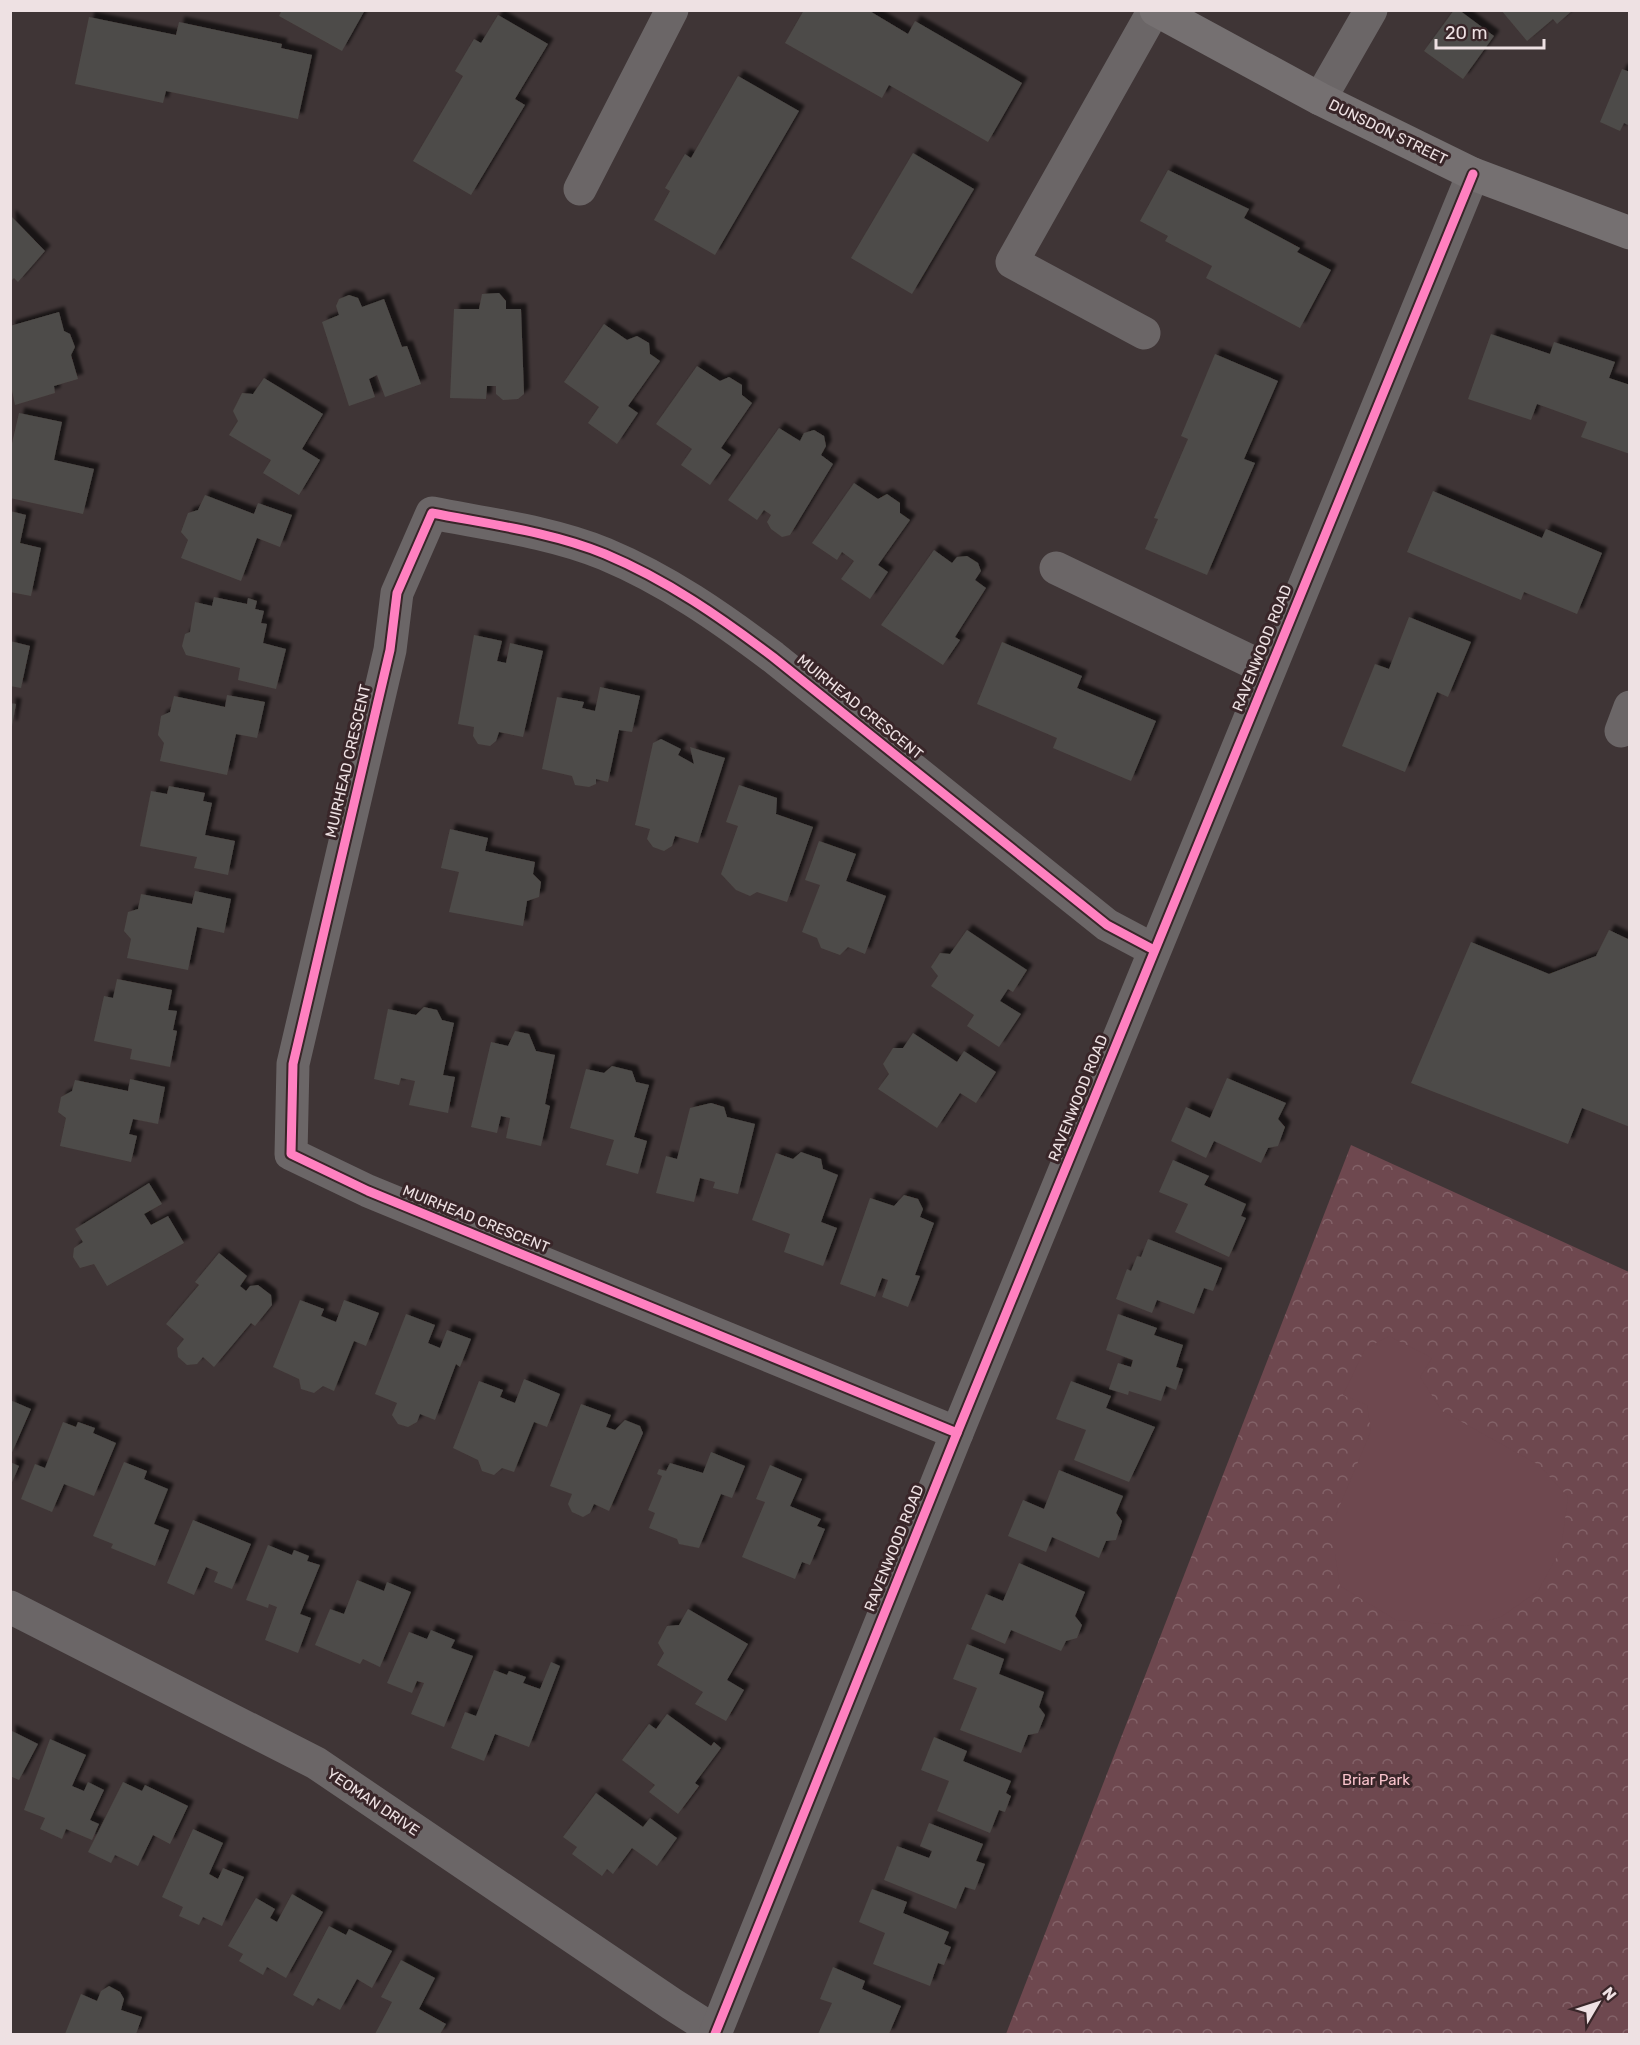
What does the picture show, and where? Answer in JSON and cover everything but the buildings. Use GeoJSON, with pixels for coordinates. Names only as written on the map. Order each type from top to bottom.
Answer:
{"type":"FeatureCollection","features":[{"type":"Feature","properties":{"kind":"main road","name":"DUNSDON STREET"},"geometry":{"type":"LineString","coordinates":[[1155,10],[1320,99],[1473,174],[1629,233]]}},
{"type":"Feature","properties":{"kind":"street"},"geometry":{"type":"LineString","coordinates":[[580,189],[672,10]]}},
{"type":"Feature","properties":{"kind":"street"},"geometry":{"type":"LineString","coordinates":[[1144,333],[1012,262],[1155,10]]}},
{"type":"Feature","properties":{"kind":"street"},"geometry":{"type":"LineString","coordinates":[[1320,99],[1371,10]]}},
{"type":"Feature","properties":{"kind":"street","name":"RAVENWOOD ROAD"},"geometry":{"type":"LineString","coordinates":[[715,2033],[957,1433],[1473,174]]}},
{"type":"Feature","properties":{"kind":"street","name":"MUIRHEAD CRESCENT"},"geometry":{"type":"LineString","coordinates":[[957,1433],[368,1191],[291,1154],[293,1064],[390,650],[397,593],[432,513],[548,537],[603,553],[657,579],[717,615],[782,664],[1107,925],[1154,950]]}},
{"type":"Feature","properties":{"kind":"street"},"geometry":{"type":"LineString","coordinates":[[1056,568],[1269,670]]}},
{"type":"Feature","properties":{"kind":"street","name":"YEOMAN DRIVE"},"geometry":{"type":"LineString","coordinates":[[10,1606],[316,1763],[715,2033]]}},
{"type":"Feature","properties":{"kind":"green space","name":"Briar Park"},"geometry":{"type":"Polygon","coordinates":[[[1351,1145],[1629,1272],[1629,2034],[1006,2034],[1351,1145]]]}},
{"type":"Feature","properties":{"kind":"green space"},"geometry":{"type":"Polygon","coordinates":[[[1389,1336],[1432,1358],[1420,1377],[1442,1411],[1539,1465],[1568,1497],[1561,1549],[1538,1591],[1501,1617],[1466,1626],[1396,1620],[1340,1586],[1335,1554],[1335,1517],[1371,1431],[1367,1405],[1343,1395],[1365,1349],[1389,1336]]]}},
{"type":"Feature","properties":{"kind":"cycle path"},"geometry":{"type":"LineString","coordinates":[[715,2034],[957,1433],[1473,174]]}},
{"type":"Feature","properties":{"kind":"cycle path"},"geometry":{"type":"LineString","coordinates":[[957,1433],[368,1191],[291,1154],[293,1064],[390,650],[397,593],[432,513],[520,529],[585,546],[628,564],[671,587],[773,657],[1107,925],[1154,950]]}}]}
